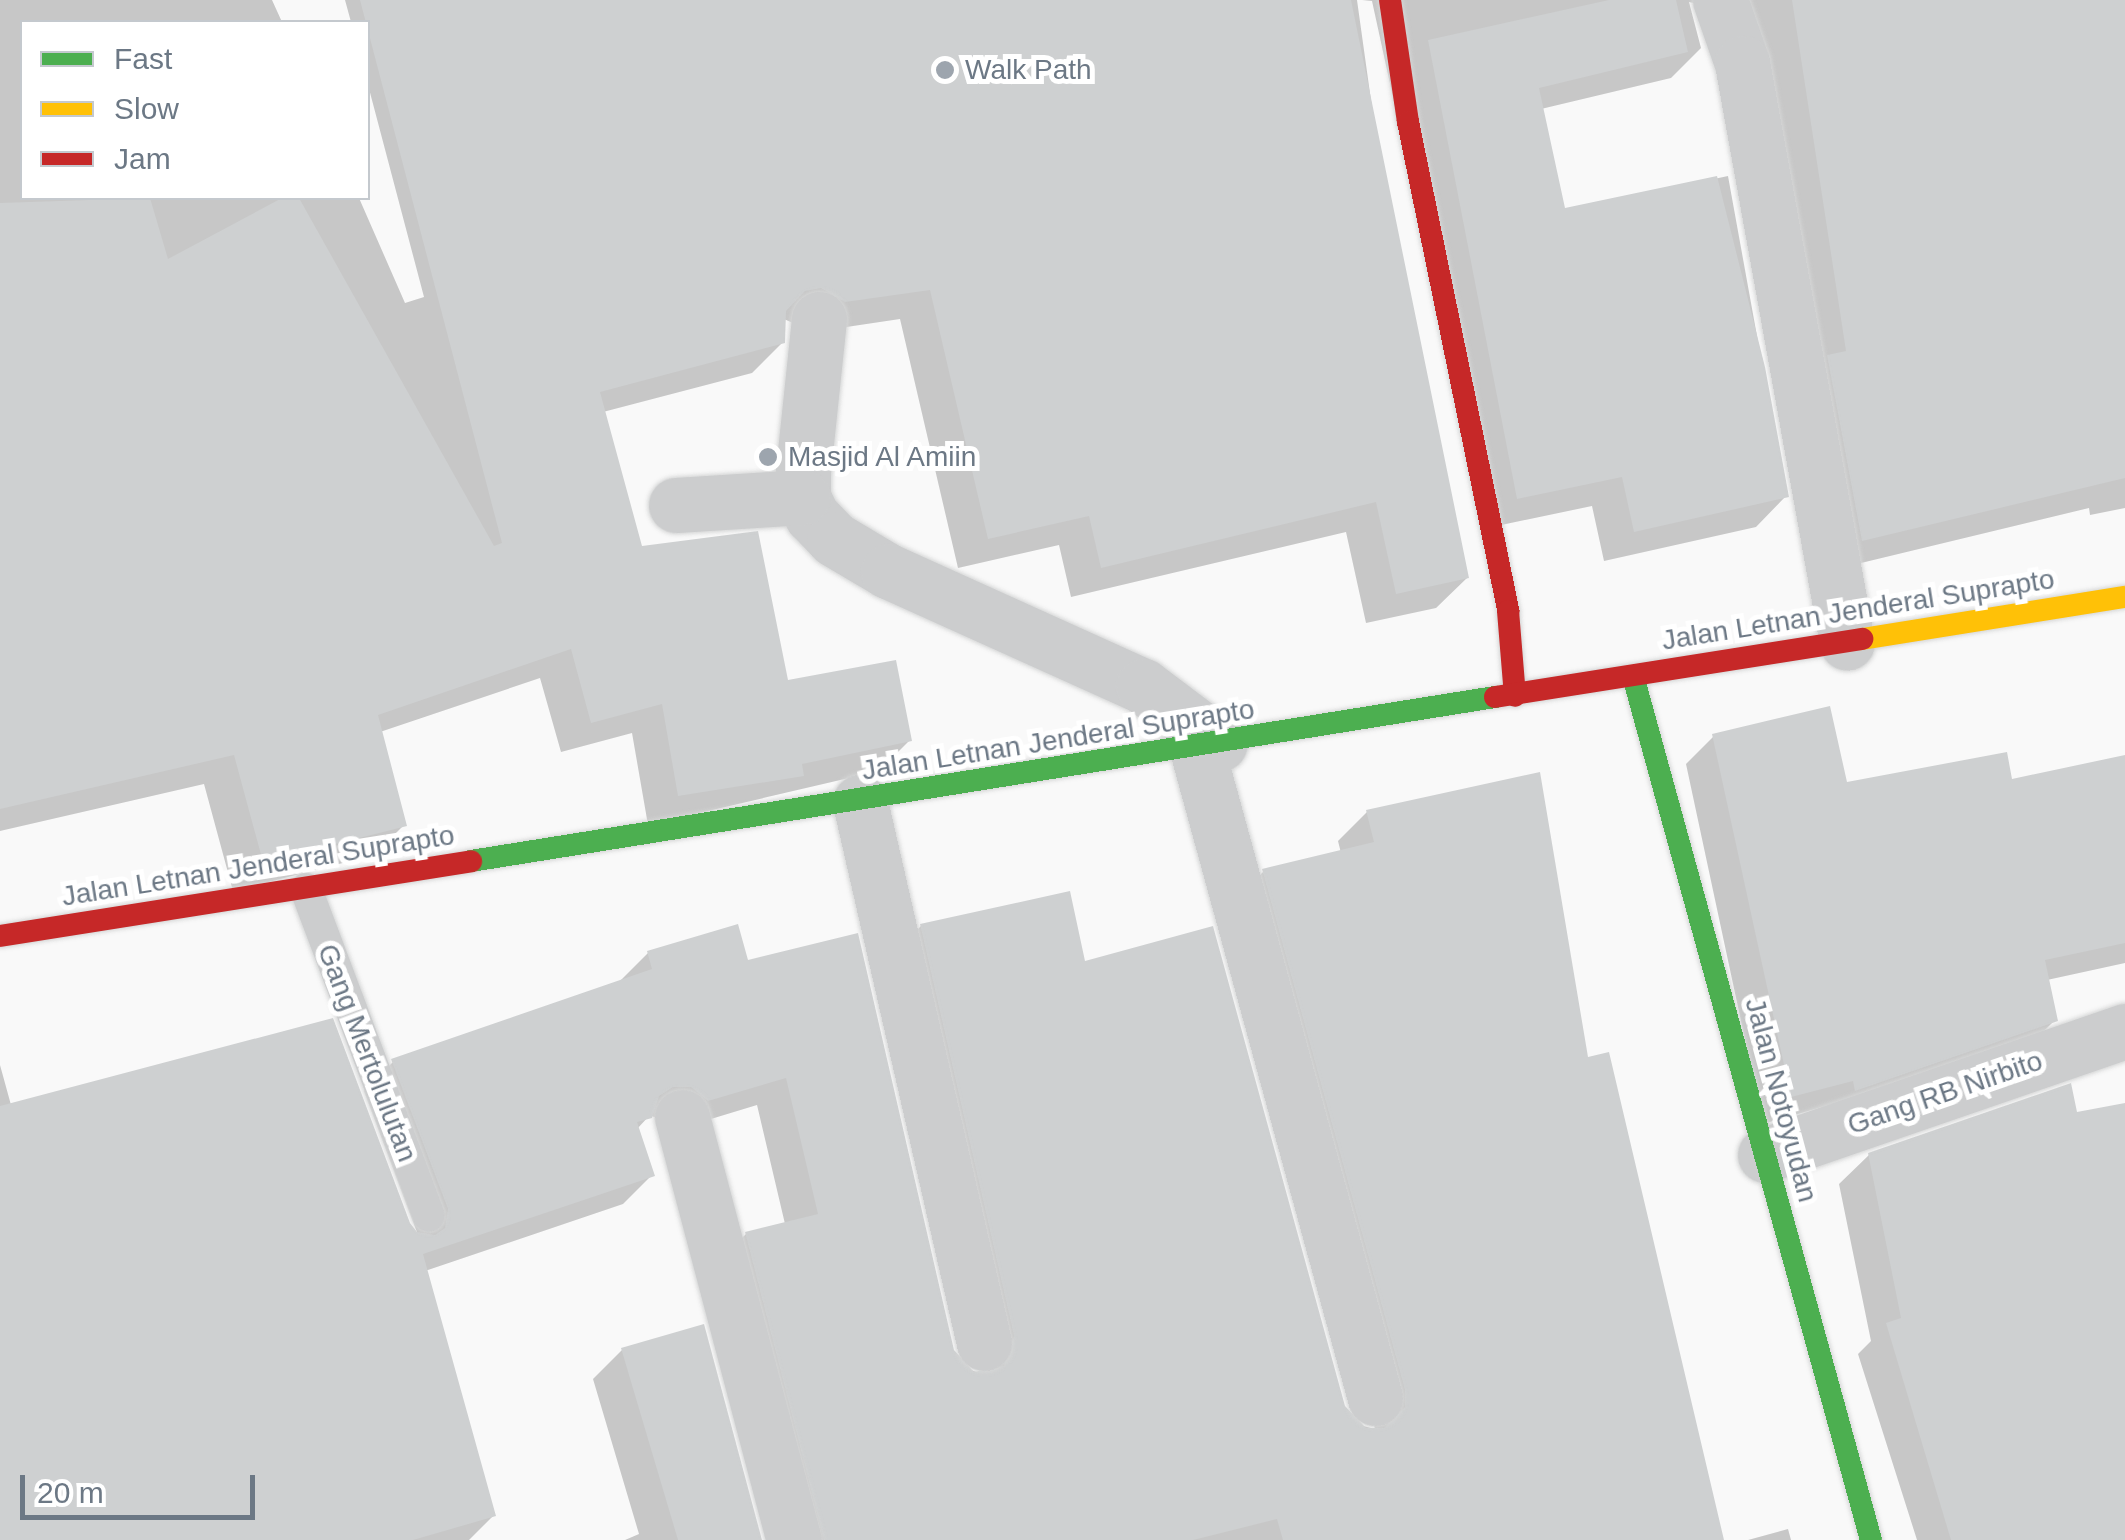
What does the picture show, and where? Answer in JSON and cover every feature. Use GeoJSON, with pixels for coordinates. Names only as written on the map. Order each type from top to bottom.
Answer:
{"type":"FeatureCollection","features":[{"type":"Feature","properties":{"kind":"main road"},"geometry":{"type":"LineString","coordinates":[[1390,0],[1408,122],[1508,611],[1515,696]]}},
{"type":"Feature","properties":{"kind":"main road","name":"Jalan Letnan Jenderal Suprapto"},"geometry":{"type":"LineString","coordinates":[[0,936],[1208,747],[2125,597]]}},
{"type":"Feature","properties":{"kind":"main road","name":"Jalan Notoyudan"},"geometry":{"type":"LineString","coordinates":[[1633,676],[1871,1540]]}},
{"type":"Feature","properties":{"kind":"street"},"geometry":{"type":"LineString","coordinates":[[1720,0],[1742,64],[1847,643]]}},
{"type":"Feature","properties":{"kind":"street"},"geometry":{"type":"LineString","coordinates":[[819,319],[802,497],[834,539],[1142,686],[1208,747],[1375,1398]]}},
{"type":"Feature","properties":{"kind":"street"},"geometry":{"type":"LineString","coordinates":[[676,505],[802,497]]}},
{"type":"Feature","properties":{"kind":"street"},"geometry":{"type":"LineString","coordinates":[[860,802],[984,1343]]}},
{"type":"Feature","properties":{"kind":"street","name":"Gang RB Nirbito"},"geometry":{"type":"LineString","coordinates":[[1765,1155],[2125,1031]]}},
{"type":"Feature","properties":{"kind":"street"},"geometry":{"type":"LineString","coordinates":[[682,1116],[794,1540]]}},
{"type":"Feature","properties":{"kind":"lane","name":"Gang Mertolulutan"},"geometry":{"type":"LineString","coordinates":[[306,889],[429,1216]]}},
{"type":"Feature","properties":{"kind":"building"},"geometry":{"type":"Polygon","coordinates":[[[360,0],[1351,0],[1469,578],[1396,594],[1376,502],[1101,568],[1089,516],[988,539],[930,290],[845,302],[821,288],[805,291],[786,311],[785,343],[600,392],[642,546],[758,531],[788,680],[896,660],[912,741],[802,764],[804,776],[678,796],[662,704],[591,723],[571,649],[378,715],[407,826],[263,862],[234,755],[0,809],[0,203],[151,200],[168,259],[278,200],[300,200],[494,546],[502,543],[370,38],[370,20],[365,20],[360,0]]]}},
{"type":"Feature","properties":{"kind":"building"},"geometry":{"type":"Polygon","coordinates":[[[1609,0],[1676,0],[1688,52],[1539,88],[1565,208],[1717,176],[1765,367],[1789,497],[1634,532],[1622,477],[1517,499],[1428,40],[1609,0]]]}},
{"type":"Feature","properties":{"kind":"building"},"geometry":{"type":"Polygon","coordinates":[[[1792,0],[2125,0],[2125,478],[1862,541],[1827,355],[1846,351],[1792,0]]]}},
{"type":"Feature","properties":{"kind":"building"},"geometry":{"type":"Polygon","coordinates":[[[1830,706],[1847,782],[2007,752],[2012,779],[2125,755],[2125,943],[2045,960],[2058,1021],[1855,1091],[1853,1081],[1791,1097],[1712,734],[1830,706]]]}},
{"type":"Feature","properties":{"kind":"building"},"geometry":{"type":"Polygon","coordinates":[[[1540,772],[1588,1057],[1609,1052],[1724,1540],[1283,1540],[1277,1519],[1193,1540],[824,1540],[745,1232],[818,1214],[786,1078],[708,1101],[691,1087],[673,1087],[659,1096],[652,1118],[637,1122],[655,1176],[423,1254],[496,1516],[413,1540],[0,1540],[0,1106],[333,1018],[410,1223],[417,1232],[435,1235],[445,1228],[448,1209],[391,1059],[652,969],[647,951],[738,924],[748,960],[858,933],[954,1350],[974,1372],[1004,1366],[1014,1336],[920,924],[1070,891],[1085,961],[1213,926],[1345,1406],[1366,1428],[1384,1428],[1405,1407],[1405,1390],[1262,869],[1374,842],[1366,810],[1540,772]]]}},
{"type":"Feature","properties":{"kind":"building"},"geometry":{"type":"Polygon","coordinates":[[[2071,1083],[2077,1112],[2125,1103],[2125,1540],[1951,1540],[1886,1323],[1901,1318],[1868,1153],[2071,1083]]]}},
{"type":"Feature","properties":{"kind":"building"},"geometry":{"type":"Polygon","coordinates":[[[704,1324],[762,1540],[678,1540],[621,1348],[704,1324]]]}},
{"type":"Feature","properties":{"kind":"traffic: fast"},"geometry":{"type":"LineString","coordinates":[[1633,676],[1871,1540]]}},
{"type":"Feature","properties":{"kind":"traffic: fast"},"geometry":{"type":"LineString","coordinates":[[471,861],[1495,697]]}},
{"type":"Feature","properties":{"kind":"traffic: slow"},"geometry":{"type":"LineString","coordinates":[[1862,639],[2125,597]]}},
{"type":"Feature","properties":{"kind":"traffic: jam"},"geometry":{"type":"LineString","coordinates":[[1390,0],[1408,122],[1508,611],[1515,696]]}},
{"type":"Feature","properties":{"kind":"traffic: jam"},"geometry":{"type":"LineString","coordinates":[[1495,697],[1862,639]]}},
{"type":"Feature","properties":{"kind":"traffic: jam"},"geometry":{"type":"LineString","coordinates":[[0,936],[471,861]]}},
{"type":"Feature","properties":{"kind":"place","name":"Walk Path"},"geometry":{"type":"Point","coordinates":[945,70]}},
{"type":"Feature","properties":{"kind":"place","name":"Masjid Al Amiin"},"geometry":{"type":"Point","coordinates":[768,457]}}]}
